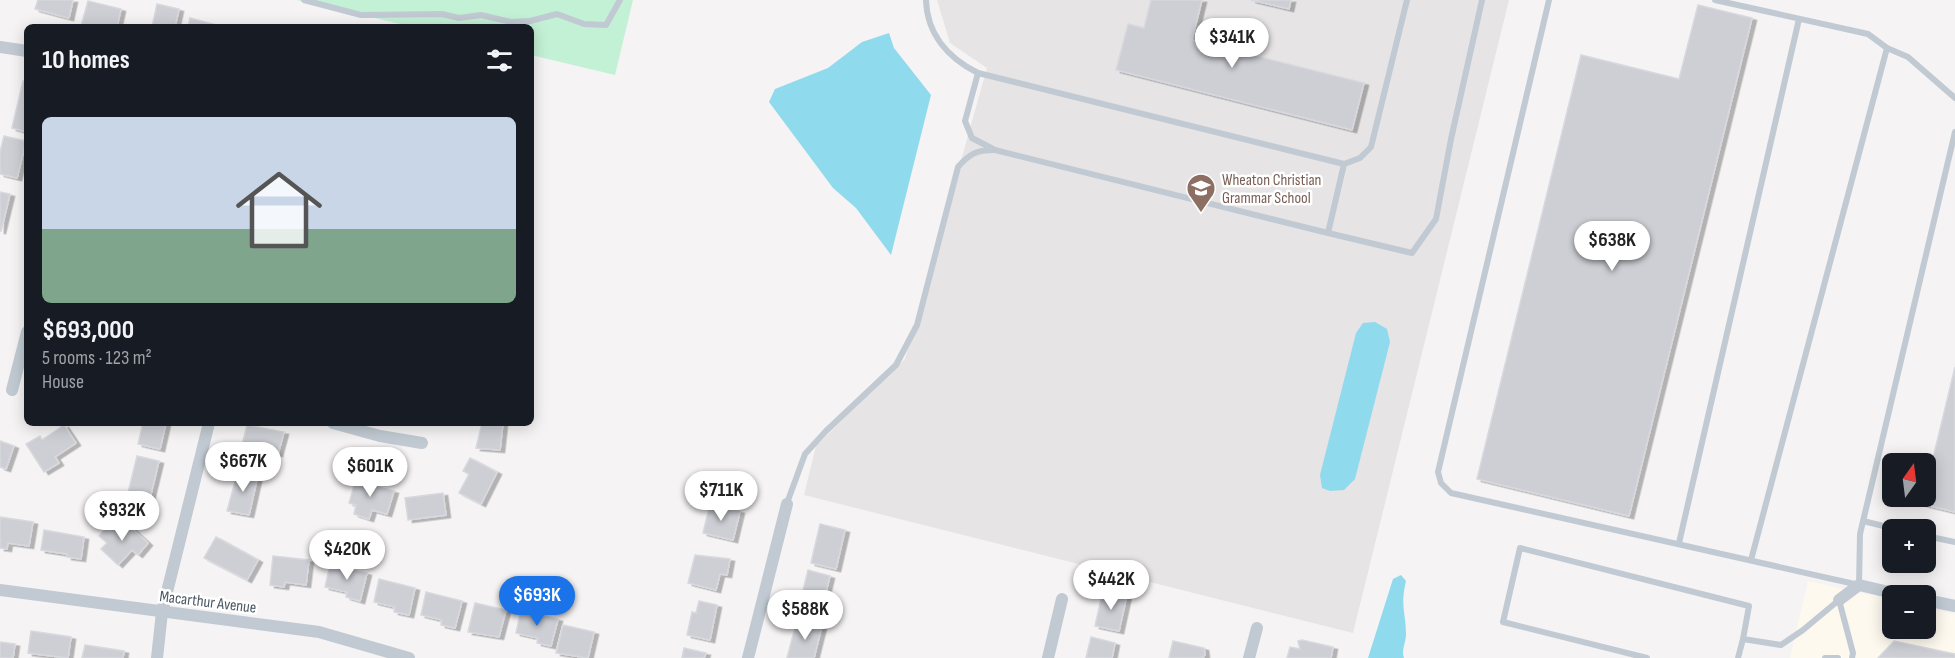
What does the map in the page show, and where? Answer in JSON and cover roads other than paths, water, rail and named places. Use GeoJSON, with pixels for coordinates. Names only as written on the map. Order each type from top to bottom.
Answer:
{"type":"FeatureCollection","features":[{"type":"Feature","properties":{"kind":"street"},"geometry":{"type":"LineString","coordinates":[[0,47],[24,51]]}},
{"type":"Feature","properties":{"kind":"street"},"geometry":{"type":"LineString","coordinates":[[12,390],[24,344]]}},
{"type":"Feature","properties":{"kind":"street"},"geometry":{"type":"LineString","coordinates":[[157,658],[162,612],[208,426]]}},
{"type":"Feature","properties":{"kind":"street"},"geometry":{"type":"LineString","coordinates":[[344,426],[380,436],[422,443]]}},
{"type":"Feature","properties":{"kind":"street"},"geometry":{"type":"LineString","coordinates":[[748,658],[787,504]]}},
{"type":"Feature","properties":{"kind":"street"},"geometry":{"type":"LineString","coordinates":[[1839,600],[1859,585],[1882,590]]}},
{"type":"Feature","properties":{"kind":"street","name":"Macarthur Avenue"},"geometry":{"type":"LineString","coordinates":[[0,590],[319,632],[404,657]]}},
{"type":"Feature","properties":{"kind":"street"},"geometry":{"type":"LineString","coordinates":[[1048,658],[1062,599]]}},
{"type":"Feature","properties":{"kind":"street"},"geometry":{"type":"LineString","coordinates":[[1936,602],[1955,606]]}},
{"type":"Feature","properties":{"kind":"street"},"geometry":{"type":"LineString","coordinates":[[1249,658],[1257,628]]}},
{"type":"Feature","properties":{"kind":"lane"},"geometry":{"type":"LineString","coordinates":[[304,0],[361,15],[442,14],[459,18],[481,15],[511,22],[530,21],[557,14],[584,24],[606,25],[620,0]]}},
{"type":"Feature","properties":{"kind":"lane"},"geometry":{"type":"LineString","coordinates":[[926,0],[927,17],[940,45],[961,64],[978,73],[1344,164],[1360,158],[1371,147],[1407,0]]}},
{"type":"Feature","properties":{"kind":"lane"},"geometry":{"type":"LineString","coordinates":[[978,73],[965,120],[972,138],[995,150],[1412,253],[1436,219],[1450,139],[1482,0]]}},
{"type":"Feature","properties":{"kind":"lane"},"geometry":{"type":"LineString","coordinates":[[1549,0],[1438,472],[1441,483],[1451,493],[1859,585],[1860,534],[1955,132]]}},
{"type":"Feature","properties":{"kind":"lane"},"geometry":{"type":"LineString","coordinates":[[1715,0],[1868,34],[1887,48],[1908,57],[1955,98]]}},
{"type":"Feature","properties":{"kind":"lane"},"geometry":{"type":"LineString","coordinates":[[1679,543],[1799,19]]}},
{"type":"Feature","properties":{"kind":"lane"},"geometry":{"type":"LineString","coordinates":[[1751,560],[1887,48]]}},
{"type":"Feature","properties":{"kind":"lane"},"geometry":{"type":"LineString","coordinates":[[787,504],[805,454],[896,365],[917,326],[958,166],[966,156],[979,150],[995,150]]}},
{"type":"Feature","properties":{"kind":"lane"},"geometry":{"type":"LineString","coordinates":[[1328,233],[1344,164]]}},
{"type":"Feature","properties":{"kind":"lane"},"geometry":{"type":"LineString","coordinates":[[1863,521],[1882,526]]}},
{"type":"Feature","properties":{"kind":"lane"},"geometry":{"type":"LineString","coordinates":[[1936,538],[1955,542]]}},
{"type":"Feature","properties":{"kind":"lane"},"geometry":{"type":"LineString","coordinates":[[1647,658],[1503,622],[1520,549],[1749,606],[1738,658]]}},
{"type":"Feature","properties":{"kind":"lane"},"geometry":{"type":"LineString","coordinates":[[1743,639],[1781,645],[1839,600],[1852,658]]}},
{"type":"Feature","properties":{"kind":"lane"},"geometry":{"type":"LineString","coordinates":[[1825,658],[1838,658]]}},
{"type":"Feature","properties":{"kind":"water"},"geometry":{"type":"Polygon","coordinates":[[[889,33],[894,48],[931,95],[891,255],[856,208],[833,188],[769,102],[775,89],[828,68],[862,42],[889,33]]]}},
{"type":"Feature","properties":{"kind":"water"},"geometry":{"type":"Polygon","coordinates":[[[1375,322],[1387,329],[1390,342],[1355,479],[1344,490],[1330,491],[1322,488],[1320,475],[1356,333],[1363,323],[1375,322]]]}},
{"type":"Feature","properties":{"kind":"water"},"geometry":{"type":"Polygon","coordinates":[[[1401,575],[1406,581],[1403,597],[1406,634],[1404,658],[1368,658],[1393,579],[1401,575]]]}},
{"type":"Feature","properties":{"kind":"place","name":"Wheaton Christian Grammar School"},"geometry":{"type":"Point","coordinates":[1201,214]}}]}
